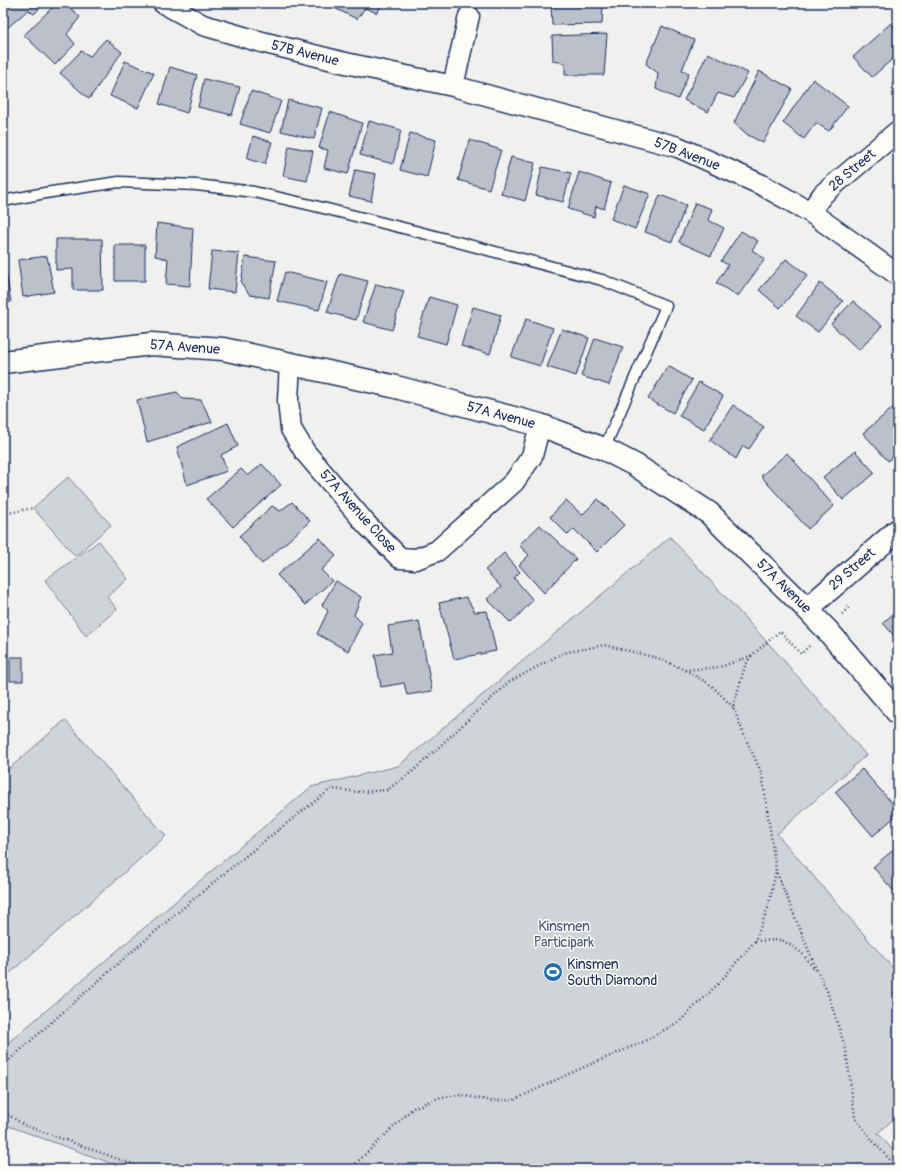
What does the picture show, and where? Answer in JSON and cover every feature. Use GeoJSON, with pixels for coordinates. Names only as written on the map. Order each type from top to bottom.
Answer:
{"type":"FeatureCollection","features":[{"type":"Feature","properties":{"kind":"street","name":"57B Avenue"},"geometry":{"type":"LineString","coordinates":[[163,3],[203,25],[254,40],[341,62],[453,86],[678,147],[762,185],[810,212],[898,275]]}},
{"type":"Feature","properties":{"kind":"street"},"geometry":{"type":"LineString","coordinates":[[453,86],[469,16]]}},
{"type":"Feature","properties":{"kind":"street","name":"28 Street"},"geometry":{"type":"LineString","coordinates":[[810,212],[823,194],[898,131]]}},
{"type":"Feature","properties":{"kind":"street","name":"57A Avenue"},"geometry":{"type":"LineString","coordinates":[[3,362],[151,344],[223,349],[392,386],[540,425],[604,449],[635,465],[709,513],[827,630],[898,714]]}},
{"type":"Feature","properties":{"kind":"street","name":"57A Avenue Close"},"geometry":{"type":"LineString","coordinates":[[290,363],[288,400],[291,429],[305,452],[366,525],[400,558],[416,559],[438,551],[514,482],[532,456],[540,425]]}},
{"type":"Feature","properties":{"kind":"street","name":"29 Street"},"geometry":{"type":"LineString","coordinates":[[807,609],[898,530]]}},
{"type":"Feature","properties":{"kind":"lane"},"geometry":{"type":"LineString","coordinates":[[3,201],[119,182],[196,185],[254,192],[409,229],[602,280],[666,306],[604,449]]}},
{"type":"Feature","properties":{"kind":"path"},"geometry":{"type":"LineString","coordinates":[[3,514],[33,508]]}},
{"type":"Feature","properties":{"kind":"path"},"geometry":{"type":"LineString","coordinates":[[685,670],[720,667],[750,656],[780,632],[801,654],[810,645]]}},
{"type":"Feature","properties":{"kind":"path"},"geometry":{"type":"LineString","coordinates":[[3,1070],[7,1062],[92,986],[281,827],[330,789],[360,792],[387,790],[412,772],[509,682],[563,654],[604,645],[658,658],[685,670],[711,685],[733,707],[762,774],[776,871],[818,973],[827,991],[846,1050],[855,1118],[898,1169]]}},
{"type":"Feature","properties":{"kind":"path"},"geometry":{"type":"LineString","coordinates":[[733,707],[745,666],[750,656]]}},
{"type":"Feature","properties":{"kind":"path"},"geometry":{"type":"LineString","coordinates":[[350,1169],[413,1108],[440,1097],[461,1095],[491,1101],[514,1100],[575,1071],[643,1042],[680,1021],[718,984],[755,941],[768,908],[776,871]]}},
{"type":"Feature","properties":{"kind":"path"},"geometry":{"type":"LineString","coordinates":[[755,941],[782,940],[802,953],[818,973]]}},
{"type":"Feature","properties":{"kind":"path"},"geometry":{"type":"LineString","coordinates":[[3,1108],[7,1114],[24,1125],[146,1169]]}},
{"type":"Feature","properties":{"kind":"green space"},"geometry":{"type":"Polygon","coordinates":[[[68,477],[111,525],[75,556],[33,508],[68,477]]]}},
{"type":"Feature","properties":{"kind":"green space","name":"Kinsmen Participark"},"geometry":{"type":"Polygon","coordinates":[[[670,537],[780,656],[866,755],[777,834],[898,974],[898,1115],[878,1133],[898,1156],[898,1169],[127,1169],[3,1124],[3,1047],[311,787],[398,766],[670,537]]]}},
{"type":"Feature","properties":{"kind":"green space"},"geometry":{"type":"Polygon","coordinates":[[[99,541],[128,579],[107,597],[117,609],[86,636],[45,580],[99,541]]]}},
{"type":"Feature","properties":{"kind":"green space"},"geometry":{"type":"Polygon","coordinates":[[[65,720],[166,836],[3,979],[3,774],[65,720]]]}},
{"type":"Feature","properties":{"kind":"building"},"geometry":{"type":"Polygon","coordinates":[[[3,3],[45,3],[34,14],[28,10],[6,29],[3,26],[3,3]]]}},
{"type":"Feature","properties":{"kind":"building"},"geometry":{"type":"Polygon","coordinates":[[[57,3],[65,3],[80,17],[67,34],[75,44],[55,65],[24,35],[57,3]]]}},
{"type":"Feature","properties":{"kind":"building"},"geometry":{"type":"Polygon","coordinates":[[[324,3],[383,3],[377,13],[365,8],[357,19],[324,3]]]}},
{"type":"Feature","properties":{"kind":"building"},"geometry":{"type":"Polygon","coordinates":[[[551,3],[603,3],[602,24],[552,25],[551,3]]]}},
{"type":"Feature","properties":{"kind":"building"},"geometry":{"type":"Polygon","coordinates":[[[891,3],[898,3],[898,10],[891,3]]]}},
{"type":"Feature","properties":{"kind":"building"},"geometry":{"type":"Polygon","coordinates":[[[891,23],[898,31],[898,54],[872,77],[853,57],[891,23]]]}},
{"type":"Feature","properties":{"kind":"building"},"geometry":{"type":"Polygon","coordinates":[[[662,26],[694,40],[682,70],[689,73],[678,99],[656,89],[658,73],[646,64],[662,26]]]}},
{"type":"Feature","properties":{"kind":"building"},"geometry":{"type":"Polygon","coordinates":[[[607,34],[604,75],[565,75],[565,63],[553,61],[552,36],[607,34]]]}},
{"type":"Feature","properties":{"kind":"building"},"geometry":{"type":"Polygon","coordinates":[[[106,39],[122,52],[89,99],[60,73],[81,51],[90,56],[106,39]]]}},
{"type":"Feature","properties":{"kind":"building"},"geometry":{"type":"Polygon","coordinates":[[[708,53],[748,73],[734,98],[718,93],[708,112],[684,100],[708,53]]]}},
{"type":"Feature","properties":{"kind":"building"},"geometry":{"type":"Polygon","coordinates":[[[125,61],[154,73],[138,108],[110,96],[125,61]]]}},
{"type":"Feature","properties":{"kind":"building"},"geometry":{"type":"Polygon","coordinates":[[[170,67],[197,75],[187,113],[159,104],[170,67]]]}},
{"type":"Feature","properties":{"kind":"building"},"geometry":{"type":"Polygon","coordinates":[[[759,71],[792,89],[763,143],[748,135],[734,123],[759,71]]]}},
{"type":"Feature","properties":{"kind":"building"},"geometry":{"type":"Polygon","coordinates":[[[204,79],[240,87],[232,115],[198,107],[204,79]]]}},
{"type":"Feature","properties":{"kind":"building"},"geometry":{"type":"Polygon","coordinates":[[[813,79],[848,106],[829,131],[816,123],[804,139],[783,123],[813,79]]]}},
{"type":"Feature","properties":{"kind":"building"},"geometry":{"type":"Polygon","coordinates":[[[251,91],[281,101],[270,133],[240,124],[251,91]]]}},
{"type":"Feature","properties":{"kind":"building"},"geometry":{"type":"Polygon","coordinates":[[[288,100],[322,108],[314,139],[281,131],[288,100]]]}},
{"type":"Feature","properties":{"kind":"building"},"geometry":{"type":"Polygon","coordinates":[[[330,112],[362,123],[348,174],[324,168],[328,150],[319,148],[330,112]]]}},
{"type":"Feature","properties":{"kind":"building"},"geometry":{"type":"Polygon","coordinates":[[[369,121],[401,130],[393,164],[360,155],[369,121]]]}},
{"type":"Feature","properties":{"kind":"building"},"geometry":{"type":"Polygon","coordinates":[[[410,133],[436,140],[427,177],[400,170],[410,133]]]}},
{"type":"Feature","properties":{"kind":"building"},"geometry":{"type":"Polygon","coordinates":[[[253,136],[272,142],[265,164],[247,159],[253,136]]]}},
{"type":"Feature","properties":{"kind":"building"},"geometry":{"type":"Polygon","coordinates":[[[470,140],[501,150],[489,189],[458,180],[470,140]]]}},
{"type":"Feature","properties":{"kind":"building"},"geometry":{"type":"Polygon","coordinates":[[[289,146],[313,151],[307,181],[283,176],[289,146]]]}},
{"type":"Feature","properties":{"kind":"building"},"geometry":{"type":"Polygon","coordinates":[[[511,157],[535,163],[525,201],[501,194],[511,157]]]}},
{"type":"Feature","properties":{"kind":"building"},"geometry":{"type":"Polygon","coordinates":[[[542,167],[571,173],[563,202],[536,195],[542,167]]]}},
{"type":"Feature","properties":{"kind":"building"},"geometry":{"type":"Polygon","coordinates":[[[355,170],[376,174],[371,201],[349,196],[355,170]]]}},
{"type":"Feature","properties":{"kind":"building"},"geometry":{"type":"Polygon","coordinates":[[[579,172],[611,183],[604,209],[596,206],[594,217],[568,209],[579,172]]]}},
{"type":"Feature","properties":{"kind":"building"},"geometry":{"type":"Polygon","coordinates":[[[624,185],[650,194],[635,229],[611,219],[624,185]]]}},
{"type":"Feature","properties":{"kind":"building"},"geometry":{"type":"Polygon","coordinates":[[[660,195],[686,205],[672,242],[645,232],[660,195]]]}},
{"type":"Feature","properties":{"kind":"building"},"geometry":{"type":"Polygon","coordinates":[[[695,203],[712,209],[708,220],[724,228],[711,256],[679,242],[695,203]]]}},
{"type":"Feature","properties":{"kind":"building"},"geometry":{"type":"Polygon","coordinates":[[[898,206],[898,215],[894,210],[898,206]]]}},
{"type":"Feature","properties":{"kind":"building"},"geometry":{"type":"Polygon","coordinates":[[[157,223],[193,228],[190,286],[166,284],[168,259],[155,256],[157,223]]]}},
{"type":"Feature","properties":{"kind":"building"},"geometry":{"type":"Polygon","coordinates":[[[741,231],[758,241],[752,250],[765,259],[738,296],[716,283],[728,265],[721,261],[741,231]]]}},
{"type":"Feature","properties":{"kind":"building"},"geometry":{"type":"Polygon","coordinates":[[[56,239],[102,239],[103,290],[73,290],[73,269],[56,270],[56,239]]]}},
{"type":"Feature","properties":{"kind":"building"},"geometry":{"type":"Polygon","coordinates":[[[115,245],[145,245],[145,281],[115,281],[115,245]]]}},
{"type":"Feature","properties":{"kind":"building"},"geometry":{"type":"Polygon","coordinates":[[[212,251],[239,253],[235,292],[208,289],[212,251]]]}},
{"type":"Feature","properties":{"kind":"building"},"geometry":{"type":"Polygon","coordinates":[[[3,255],[11,302],[3,304],[3,255]]]}},
{"type":"Feature","properties":{"kind":"building"},"geometry":{"type":"Polygon","coordinates":[[[47,256],[54,292],[23,297],[18,260],[47,256]]]}},
{"type":"Feature","properties":{"kind":"building"},"geometry":{"type":"Polygon","coordinates":[[[245,257],[276,261],[269,298],[250,295],[241,283],[245,257]]]}},
{"type":"Feature","properties":{"kind":"building"},"geometry":{"type":"Polygon","coordinates":[[[786,259],[808,275],[780,308],[759,290],[786,259]]]}},
{"type":"Feature","properties":{"kind":"building"},"geometry":{"type":"Polygon","coordinates":[[[285,272],[327,282],[319,310],[277,301],[285,272]]]}},
{"type":"Feature","properties":{"kind":"building"},"geometry":{"type":"Polygon","coordinates":[[[340,274],[368,281],[356,320],[327,312],[340,274]]]}},
{"type":"Feature","properties":{"kind":"building"},"geometry":{"type":"Polygon","coordinates":[[[820,283],[843,301],[818,332],[796,316],[820,283]]]}},
{"type":"Feature","properties":{"kind":"building"},"geometry":{"type":"Polygon","coordinates":[[[376,284],[404,291],[392,330],[363,322],[376,284]]]}},
{"type":"Feature","properties":{"kind":"building"},"geometry":{"type":"Polygon","coordinates":[[[429,297],[457,305],[446,344],[417,336],[429,297]]]}},
{"type":"Feature","properties":{"kind":"building"},"geometry":{"type":"Polygon","coordinates":[[[853,301],[882,326],[859,350],[831,324],[853,301]]]}},
{"type":"Feature","properties":{"kind":"building"},"geometry":{"type":"Polygon","coordinates":[[[473,307],[501,315],[490,354],[461,346],[473,307]]]}},
{"type":"Feature","properties":{"kind":"building"},"geometry":{"type":"Polygon","coordinates":[[[526,319],[553,328],[540,366],[511,357],[526,319]]]}},
{"type":"Feature","properties":{"kind":"building"},"geometry":{"type":"Polygon","coordinates":[[[562,329],[589,338],[576,376],[547,367],[562,329]]]}},
{"type":"Feature","properties":{"kind":"building"},"geometry":{"type":"Polygon","coordinates":[[[595,338],[623,347],[609,385],[581,376],[595,338]]]}},
{"type":"Feature","properties":{"kind":"building"},"geometry":{"type":"Polygon","coordinates":[[[668,366],[692,380],[673,413],[648,399],[668,366]]]}},
{"type":"Feature","properties":{"kind":"building"},"geometry":{"type":"Polygon","coordinates":[[[699,382],[723,396],[704,429],[679,416],[699,382]]]}},
{"type":"Feature","properties":{"kind":"building"},"geometry":{"type":"Polygon","coordinates":[[[177,392],[183,399],[201,400],[212,422],[147,442],[137,400],[177,392]]]}},
{"type":"Feature","properties":{"kind":"building"},"geometry":{"type":"Polygon","coordinates":[[[733,405],[764,427],[749,449],[743,446],[736,459],[710,440],[733,405]]]}},
{"type":"Feature","properties":{"kind":"building"},"geometry":{"type":"Polygon","coordinates":[[[895,406],[898,410],[898,453],[888,461],[863,433],[895,406]]]}},
{"type":"Feature","properties":{"kind":"building"},"geometry":{"type":"Polygon","coordinates":[[[228,423],[238,446],[221,455],[227,471],[187,485],[177,447],[228,423]]]}},
{"type":"Feature","properties":{"kind":"building"},"geometry":{"type":"Polygon","coordinates":[[[855,451],[875,473],[843,500],[823,477],[855,451]]]}},
{"type":"Feature","properties":{"kind":"building"},"geometry":{"type":"Polygon","coordinates":[[[787,453],[834,506],[808,529],[761,476],[787,453]]]}},
{"type":"Feature","properties":{"kind":"building"},"geometry":{"type":"Polygon","coordinates":[[[262,464],[281,485],[233,527],[206,499],[241,469],[248,476],[262,464]]]}},
{"type":"Feature","properties":{"kind":"building"},"geometry":{"type":"Polygon","coordinates":[[[598,499],[624,525],[597,552],[574,529],[568,535],[550,517],[566,500],[582,515],[598,499]]]}},
{"type":"Feature","properties":{"kind":"building"},"geometry":{"type":"Polygon","coordinates":[[[292,502],[310,521],[262,564],[239,536],[272,506],[280,511],[292,502]]]}},
{"type":"Feature","properties":{"kind":"building"},"geometry":{"type":"Polygon","coordinates":[[[540,525],[576,559],[544,593],[519,565],[529,555],[519,545],[540,525]]]}},
{"type":"Feature","properties":{"kind":"building"},"geometry":{"type":"Polygon","coordinates":[[[320,538],[336,556],[321,570],[332,581],[305,605],[277,575],[320,538]]]}},
{"type":"Feature","properties":{"kind":"building"},"geometry":{"type":"Polygon","coordinates":[[[504,553],[520,572],[514,578],[533,600],[511,623],[487,599],[501,587],[485,570],[504,553]]]}},
{"type":"Feature","properties":{"kind":"building"},"geometry":{"type":"Polygon","coordinates":[[[336,581],[361,597],[354,615],[362,623],[348,651],[317,634],[328,611],[322,605],[336,581]]]}},
{"type":"Feature","properties":{"kind":"building"},"geometry":{"type":"Polygon","coordinates":[[[466,597],[475,612],[487,611],[496,651],[454,659],[439,603],[466,597]]]}},
{"type":"Feature","properties":{"kind":"building"},"geometry":{"type":"Polygon","coordinates":[[[898,609],[898,640],[883,623],[898,609]]]}},
{"type":"Feature","properties":{"kind":"building"},"geometry":{"type":"Polygon","coordinates":[[[419,621],[432,691],[407,695],[404,683],[381,687],[375,655],[392,652],[388,626],[419,621]]]}},
{"type":"Feature","properties":{"kind":"building"},"geometry":{"type":"Polygon","coordinates":[[[3,656],[6,656],[6,680],[3,680],[3,656]]]}},
{"type":"Feature","properties":{"kind":"building"},"geometry":{"type":"Polygon","coordinates":[[[10,657],[23,657],[23,681],[10,681],[10,657]]]}},
{"type":"Feature","properties":{"kind":"building"},"geometry":{"type":"Polygon","coordinates":[[[862,769],[898,810],[898,814],[873,836],[835,792],[862,769]]]}},
{"type":"Feature","properties":{"kind":"building"},"geometry":{"type":"Polygon","coordinates":[[[898,846],[898,896],[873,867],[898,846]]]}},
{"type":"Feature","properties":{"kind":"place","name":"Kinsmen South Diamond"},"geometry":{"type":"Point","coordinates":[553,972]}}]}
